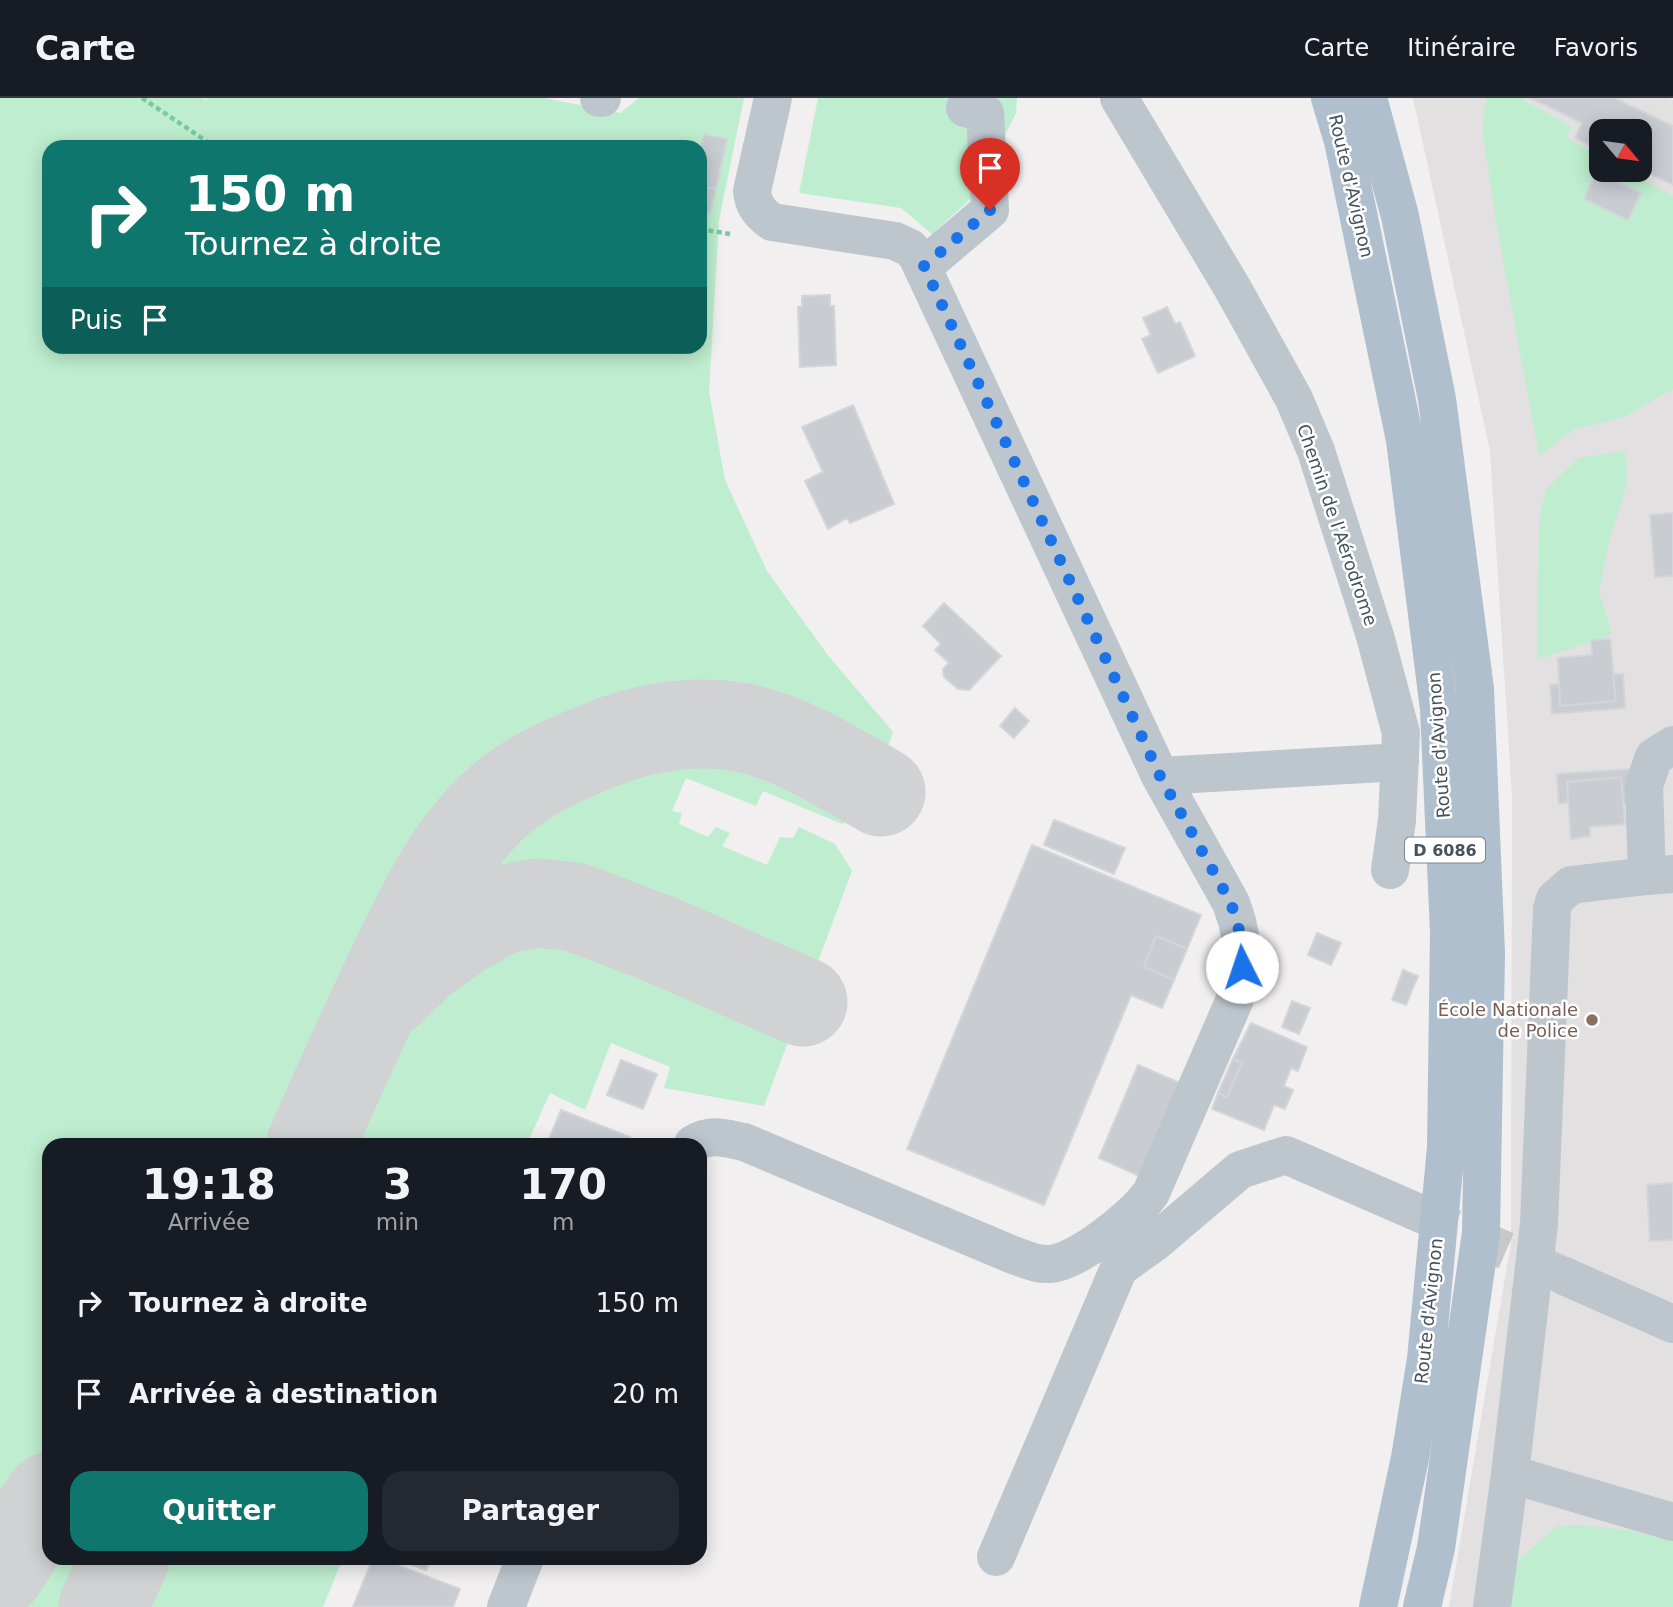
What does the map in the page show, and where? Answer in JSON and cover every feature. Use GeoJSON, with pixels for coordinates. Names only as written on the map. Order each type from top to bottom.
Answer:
{"type":"FeatureCollection","features":[{"type":"Feature","properties":{"kind":"main road","name":"Route d'Avignon"},"geometry":{"type":"LineString","coordinates":[[1330,98],[1343,141],[1405,440],[1439,709],[1449,932],[1446,1148],[1426,1359],[1410,1458],[1378,1607]]}},
{"type":"Feature","properties":{"kind":"main road","name":"Route d'Avignon"},"geometry":{"type":"LineString","coordinates":[[1368,98],[1401,216],[1437,399],[1475,689],[1486,953],[1481,1233],[1436,1548],[1422,1607]]}},
{"type":"Feature","properties":{"kind":"street"},"geometry":{"type":"LineString","coordinates":[[704,1138],[718,1136],[744,1142],[1036,1263],[1050,1264],[1065,1260],[1080,1254],[1138,1208],[1151,1193],[1235,999],[1242,967],[1242,940],[1231,903],[1160,776],[924,266],[910,248],[895,241],[772,222],[764,217],[753,199],[752,191],[773,98]]}},
{"type":"Feature","properties":{"kind":"street","name":"Chemin de l'Aérodrome"},"geometry":{"type":"LineString","coordinates":[[1119,98],[1233,289],[1294,399],[1312,441],[1375,636],[1401,733],[1397,820],[1390,870]]}},
{"type":"Feature","properties":{"kind":"street"},"geometry":{"type":"LineString","coordinates":[[924,266],[990,210],[985,113],[965,108]]}},
{"type":"Feature","properties":{"kind":"street"},"geometry":{"type":"LineString","coordinates":[[1492,1607],[1539,1224],[1552,909],[1555,899],[1570,885],[1660,875],[1644,785],[1654,757],[1673,745]]}},
{"type":"Feature","properties":{"kind":"street"},"geometry":{"type":"LineString","coordinates":[[1160,776],[1400,762]]}},
{"type":"Feature","properties":{"kind":"street"},"geometry":{"type":"LineString","coordinates":[[996,1558],[1119,1268],[1154,1243],[1240,1170],[1286,1155],[1419,1213]]}},
{"type":"Feature","properties":{"kind":"street"},"geometry":{"type":"LineString","coordinates":[[1562,1275],[1673,1324]]}},
{"type":"Feature","properties":{"kind":"street"},"geometry":{"type":"LineString","coordinates":[[1510,1474],[1673,1522]]}},
{"type":"Feature","properties":{"kind":"street"},"geometry":{"type":"LineString","coordinates":[[506,1607],[522,1565]]}},
{"type":"Feature","properties":{"kind":"path"},"geometry":{"type":"LineString","coordinates":[[142,98],[205,140]]}},
{"type":"Feature","properties":{"kind":"shaded area","name":"École Nationale de Police"},"geometry":{"type":"Polygon","coordinates":[[[1413,98],[1669,98],[1673,100],[1673,1607],[1449,1607],[1511,1242],[1512,797],[1490,451],[1413,98]]]}},
{"type":"Feature","properties":{"kind":"green space"},"geometry":{"type":"Polygon","coordinates":[[[0,98],[202,98],[209,101],[205,98],[545,98],[620,113],[639,98],[744,98],[719,220],[709,392],[725,480],[767,571],[827,654],[893,732],[864,816],[842,824],[763,791],[756,806],[686,778],[672,811],[682,813],[679,824],[708,837],[716,827],[730,833],[722,846],[767,865],[780,837],[793,838],[799,827],[835,844],[852,871],[764,1106],[664,1088],[670,1067],[611,1043],[585,1110],[550,1093],[530,1138],[42,1138],[42,1565],[340,1565],[323,1607],[0,1607],[0,98]]]}},
{"type":"Feature","properties":{"kind":"green space"},"geometry":{"type":"Polygon","coordinates":[[[818,98],[1017,98],[1016,113],[977,193],[932,234],[901,208],[799,193],[818,98]]]}},
{"type":"Feature","properties":{"kind":"green space"},"geometry":{"type":"Polygon","coordinates":[[[1486,98],[1525,98],[1525,101],[1572,127],[1566,137],[1589,150],[1589,182],[1647,182],[1673,196],[1673,389],[1624,417],[1573,430],[1539,456],[1496,221],[1482,127],[1486,98]]]}},
{"type":"Feature","properties":{"kind":"green space"},"geometry":{"type":"Polygon","coordinates":[[[1625,451],[1627,484],[1609,541],[1599,591],[1612,634],[1537,660],[1539,521],[1546,489],[1579,458],[1625,451]]]}},
{"type":"Feature","properties":{"kind":"green space"},"geometry":{"type":"Polygon","coordinates":[[[1578,1525],[1626,1530],[1673,1541],[1673,1607],[1509,1607],[1517,1561],[1557,1526],[1578,1525]]]}},
{"type":"Feature","properties":{"kind":"building"},"geometry":{"type":"Polygon","coordinates":[[[1531,98],[1614,98],[1673,126],[1673,185],[1652,175],[1652,119],[1589,119],[1589,145],[1575,138],[1582,123],[1531,98]]]}},
{"type":"Feature","properties":{"kind":"building"},"geometry":{"type":"Polygon","coordinates":[[[704,134],[727,139],[716,189],[707,187],[707,140],[703,140],[704,134]]]}},
{"type":"Feature","properties":{"kind":"building"},"geometry":{"type":"Polygon","coordinates":[[[1592,182],[1617,182],[1641,193],[1628,220],[1584,199],[1592,182]]]}},
{"type":"Feature","properties":{"kind":"building"},"geometry":{"type":"Polygon","coordinates":[[[707,187],[716,189],[710,213],[707,212],[707,187]]]}},
{"type":"Feature","properties":{"kind":"building"},"geometry":{"type":"Polygon","coordinates":[[[830,295],[830,306],[834,306],[836,365],[800,367],[798,307],[802,307],[802,296],[830,295]]]}},
{"type":"Feature","properties":{"kind":"building"},"geometry":{"type":"Polygon","coordinates":[[[1167,307],[1175,324],[1180,322],[1195,356],[1158,373],[1142,339],[1151,335],[1143,318],[1167,307]]]}},
{"type":"Feature","properties":{"kind":"building"},"geometry":{"type":"Polygon","coordinates":[[[853,405],[894,504],[850,523],[847,518],[828,529],[805,481],[823,472],[802,427],[853,405]]]}},
{"type":"Feature","properties":{"kind":"building"},"geometry":{"type":"Polygon","coordinates":[[[1673,513],[1673,576],[1655,577],[1650,515],[1673,513]]]}},
{"type":"Feature","properties":{"kind":"building"},"geometry":{"type":"Polygon","coordinates":[[[944,603],[1001,656],[969,690],[958,689],[944,677],[943,669],[949,663],[935,650],[941,644],[923,626],[944,603]]]}},
{"type":"Feature","properties":{"kind":"building"},"geometry":{"type":"Polygon","coordinates":[[[1610,639],[1616,701],[1560,706],[1558,658],[1592,655],[1591,640],[1610,639]]]}},
{"type":"Feature","properties":{"kind":"building"},"geometry":{"type":"Polygon","coordinates":[[[1613,674],[1623,674],[1625,708],[1552,714],[1550,685],[1559,684],[1560,706],[1616,701],[1613,674]]]}},
{"type":"Feature","properties":{"kind":"building"},"geometry":{"type":"Polygon","coordinates":[[[1015,708],[1029,721],[1014,738],[1000,726],[1015,708]]]}},
{"type":"Feature","properties":{"kind":"building"},"geometry":{"type":"Polygon","coordinates":[[[1631,769],[1633,803],[1623,804],[1621,777],[1567,782],[1568,802],[1559,804],[1557,774],[1631,769]]]}},
{"type":"Feature","properties":{"kind":"building"},"geometry":{"type":"Polygon","coordinates":[[[1621,777],[1625,824],[1590,827],[1590,836],[1571,839],[1567,782],[1621,777]]]}},
{"type":"Feature","properties":{"kind":"building"},"geometry":{"type":"Polygon","coordinates":[[[1054,820],[1125,848],[1114,874],[1044,845],[1054,820]]]}},
{"type":"Feature","properties":{"kind":"building"},"geometry":{"type":"Polygon","coordinates":[[[1032,845],[1201,915],[1187,949],[1156,936],[1144,967],[1174,980],[1162,1008],[1131,995],[1044,1205],[907,1149],[1032,845]]]}},
{"type":"Feature","properties":{"kind":"building"},"geometry":{"type":"Polygon","coordinates":[[[1317,933],[1341,943],[1331,965],[1308,955],[1317,933]]]}},
{"type":"Feature","properties":{"kind":"building"},"geometry":{"type":"Polygon","coordinates":[[[1156,936],[1187,949],[1174,980],[1144,967],[1156,936]]]}},
{"type":"Feature","properties":{"kind":"building"},"geometry":{"type":"Polygon","coordinates":[[[1403,970],[1418,976],[1406,1005],[1392,1000],[1403,970]]]}},
{"type":"Feature","properties":{"kind":"building"},"geometry":{"type":"Polygon","coordinates":[[[1292,1001],[1310,1008],[1299,1034],[1282,1027],[1292,1001]]]}},
{"type":"Feature","properties":{"kind":"building"},"geometry":{"type":"Polygon","coordinates":[[[1251,1023],[1307,1047],[1298,1071],[1291,1068],[1284,1086],[1293,1090],[1285,1109],[1274,1105],[1264,1130],[1212,1109],[1218,1093],[1227,1097],[1242,1063],[1233,1059],[1251,1023]]]}},
{"type":"Feature","properties":{"kind":"building"},"geometry":{"type":"Polygon","coordinates":[[[1233,1059],[1242,1063],[1227,1097],[1218,1093],[1233,1059]]]}},
{"type":"Feature","properties":{"kind":"building"},"geometry":{"type":"Polygon","coordinates":[[[621,1060],[657,1074],[643,1109],[607,1095],[621,1060]]]}},
{"type":"Feature","properties":{"kind":"building"},"geometry":{"type":"Polygon","coordinates":[[[1138,1065],[1185,1085],[1146,1179],[1099,1158],[1138,1065]]]}},
{"type":"Feature","properties":{"kind":"building"},"geometry":{"type":"Polygon","coordinates":[[[561,1110],[630,1137],[630,1138],[549,1138],[561,1110]]]}},
{"type":"Feature","properties":{"kind":"building"},"geometry":{"type":"Polygon","coordinates":[[[1673,1183],[1673,1240],[1650,1241],[1647,1185],[1673,1183]]]}},
{"type":"Feature","properties":{"kind":"building"},"geometry":{"type":"Polygon","coordinates":[[[370,1565],[397,1565],[460,1589],[453,1607],[353,1607],[370,1565]]]}},
{"type":"Feature","properties":{"kind":"building"},"geometry":{"type":"Polygon","coordinates":[[[412,1565],[428,1565],[426,1570],[412,1565]]]}},
{"type":"Feature","properties":{"kind":"taxiway"},"geometry":{"type":"LineString","coordinates":[[314,1138],[392,966],[438,877],[451,856],[483,817],[523,783],[572,757],[635,733],[674,726],[714,724],[770,735],[819,757],[881,792]]}},
{"type":"Feature","properties":{"kind":"taxiway"},"geometry":{"type":"LineString","coordinates":[[389,992],[422,960],[460,933],[500,910],[538,903],[575,907],[659,939],[803,1002]]}},
{"type":"Feature","properties":{"kind":"taxiway"},"geometry":{"type":"LineString","coordinates":[[0,1572],[42,1508]]}},
{"type":"Feature","properties":{"kind":"taxiway"},"geometry":{"type":"LineString","coordinates":[[103,1607],[122,1565]]}},
{"type":"Feature","properties":{"kind":"tunnel"},"geometry":{"type":"LineString","coordinates":[[1419,1213],[1562,1275]]}},
{"type":"Feature","properties":{"kind":"place","name":"École Nationale de Police"},"geometry":{"type":"Point","coordinates":[1592,1020]}},
{"type":"Feature","properties":{"kind":"route"},"geometry":{"type":"LineString","coordinates":[[990,210],[924,266],[1160,776],[1231,903],[1242,940],[1242,967]]}}]}
